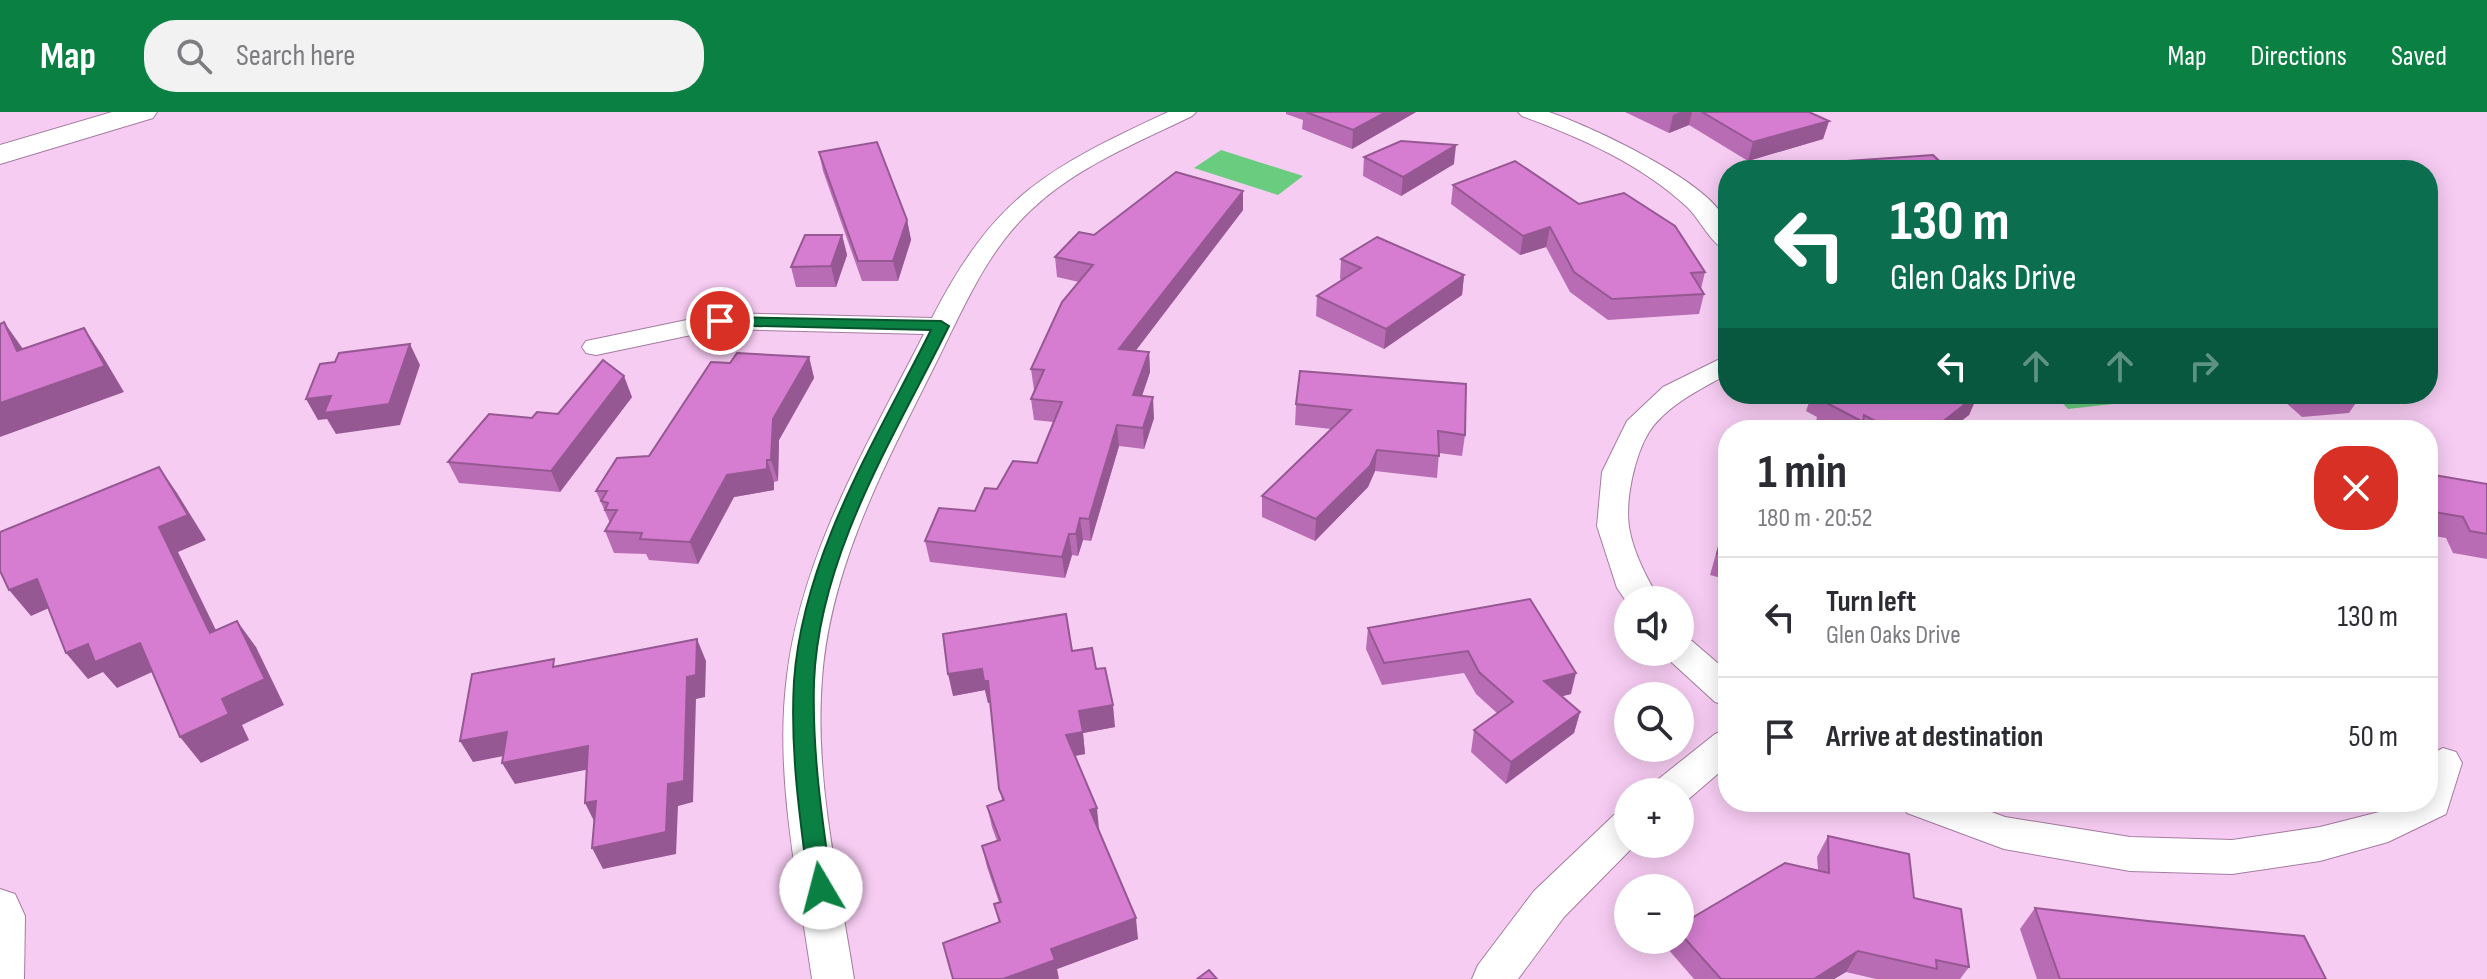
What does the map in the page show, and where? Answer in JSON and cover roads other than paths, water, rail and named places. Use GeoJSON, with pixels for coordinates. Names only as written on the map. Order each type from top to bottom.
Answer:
{"type":"FeatureCollection","features":[{"type":"Feature","properties":{"kind":"main road"},"geometry":{"type":"LineString","coordinates":[[0,155],[143,112]]}},
{"type":"Feature","properties":{"kind":"street"},"geometry":{"type":"LineString","coordinates":[[833,979],[804,767],[804,679],[819,593],[848,514],[941,326],[973,268],[1005,222],[1050,182],[1104,151],[1185,112]]}},
{"type":"Feature","properties":{"kind":"street"},"geometry":{"type":"LineString","coordinates":[[1529,112],[1583,133],[1650,169],[1703,209],[1718,229]]}},
{"type":"Feature","properties":{"kind":"street"},"geometry":{"type":"LineString","coordinates":[[596,347],[720,321],[941,326]]}},
{"type":"Feature","properties":{"kind":"street"},"geometry":{"type":"LineString","coordinates":[[1633,586],[1613,526],[1617,472],[1637,427],[1673,393],[1718,368]]}},
{"type":"Feature","properties":{"kind":"street"},"geometry":{"type":"LineString","coordinates":[[1694,662],[1718,683]]}},
{"type":"Feature","properties":{"kind":"street"},"geometry":{"type":"LineString","coordinates":[[1687,778],[1718,752]]}},
{"type":"Feature","properties":{"kind":"street"},"geometry":{"type":"LineString","coordinates":[[2438,781],[2443,763]]}},
{"type":"Feature","properties":{"kind":"street"},"geometry":{"type":"LineString","coordinates":[[1948,812],[2004,833],[2130,854],[2232,857],[2320,844],[2388,826],[2415,812]]}},
{"type":"Feature","properties":{"kind":"street"},"geometry":{"type":"LineString","coordinates":[[1493,979],[1549,904],[1614,841]]}},
{"type":"Feature","properties":{"kind":"street"},"geometry":{"type":"LineString","coordinates":[[0,907],[4,916],[3,979]]}}]}
